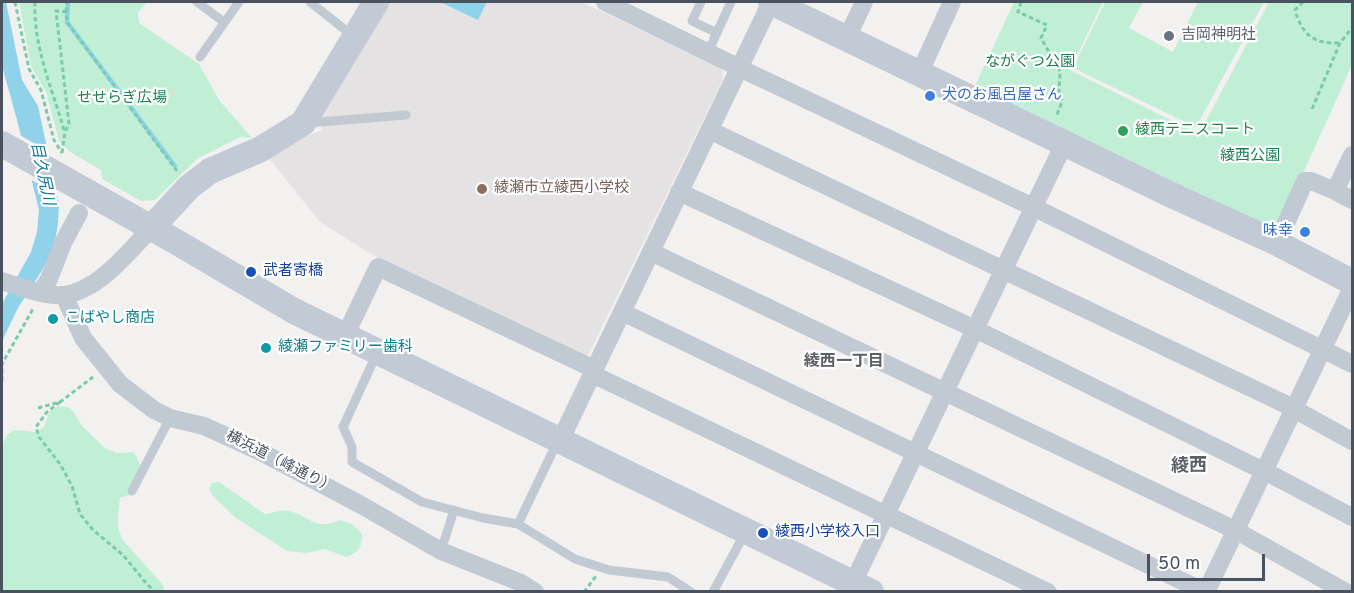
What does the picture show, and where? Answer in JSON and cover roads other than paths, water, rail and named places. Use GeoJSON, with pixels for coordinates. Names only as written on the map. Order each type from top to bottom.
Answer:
{"type":"FeatureCollection","features":[{"type":"Feature","properties":{"kind":"street"},"geometry":{"type":"LineString","coordinates":[[4,282],[37,296],[64,295],[79,291],[101,278],[189,187],[210,171],[261,149],[303,123],[376,2]]}},
{"type":"Feature","properties":{"kind":"street"},"geometry":{"type":"LineString","coordinates":[[605,2],[1033,207],[1353,364]]}},
{"type":"Feature","properties":{"kind":"street"},"geometry":{"type":"LineString","coordinates":[[556,447],[771,2],[920,72],[1059,132],[1353,282]]}},
{"type":"Feature","properties":{"kind":"street"},"geometry":{"type":"LineString","coordinates":[[847,38],[864,2]]}},
{"type":"Feature","properties":{"kind":"street"},"geometry":{"type":"LineString","coordinates":[[920,72],[952,2]]}},
{"type":"Feature","properties":{"kind":"street"},"geometry":{"type":"LineString","coordinates":[[710,130],[1294,409],[1353,441]]}},
{"type":"Feature","properties":{"kind":"street"},"geometry":{"type":"LineString","coordinates":[[2,144],[80,202],[151,228],[294,311],[377,352],[556,447],[746,531],[862,587],[885,514],[1033,207],[1059,132]]}},
{"type":"Feature","properties":{"kind":"street"},"geometry":{"type":"LineString","coordinates":[[1335,191],[1353,155]]}},
{"type":"Feature","properties":{"kind":"street"},"geometry":{"type":"LineString","coordinates":[[1277,243],[1305,181],[1311,181],[1353,200]]}},
{"type":"Feature","properties":{"kind":"street"},"geometry":{"type":"LineString","coordinates":[[679,192],[975,329],[1353,517]]}},
{"type":"Feature","properties":{"kind":"street"},"geometry":{"type":"LineString","coordinates":[[37,296],[49,279],[80,202]]}},
{"type":"Feature","properties":{"kind":"street"},"geometry":{"type":"LineString","coordinates":[[651,252],[1236,530],[1346,591]]}},
{"type":"Feature","properties":{"kind":"street"},"geometry":{"type":"LineString","coordinates":[[345,336],[378,267],[1048,591]]}},
{"type":"Feature","properties":{"kind":"street"},"geometry":{"type":"LineString","coordinates":[[622,312],[1206,591],[1353,288]]}},
{"type":"Feature","properties":{"kind":"street","name":"横浜道（峰通り）"},"geometry":{"type":"LineString","coordinates":[[64,295],[83,338],[120,384],[154,410],[170,418],[204,426],[261,452],[363,506],[441,551],[519,582],[535,591]]}},
{"type":"Feature","properties":{"kind":"lane"},"geometry":{"type":"LineString","coordinates":[[197,2],[224,22]]}},
{"type":"Feature","properties":{"kind":"lane"},"geometry":{"type":"LineString","coordinates":[[200,57],[238,2]]}},
{"type":"Feature","properties":{"kind":"lane"},"geometry":{"type":"LineString","coordinates":[[310,2],[355,37]]}},
{"type":"Feature","properties":{"kind":"lane"},"geometry":{"type":"LineString","coordinates":[[701,2],[692,21],[717,33]]}},
{"type":"Feature","properties":{"kind":"lane"},"geometry":{"type":"LineString","coordinates":[[708,52],[730,2]]}},
{"type":"Feature","properties":{"kind":"lane"},"geometry":{"type":"LineString","coordinates":[[303,123],[406,115]]}},
{"type":"Feature","properties":{"kind":"lane"},"geometry":{"type":"LineString","coordinates":[[377,352],[343,427],[352,447],[352,462],[422,502],[483,518],[518,524],[575,559],[602,569],[668,577],[691,591]]}},
{"type":"Feature","properties":{"kind":"lane"},"geometry":{"type":"LineString","coordinates":[[132,491],[170,418]]}},
{"type":"Feature","properties":{"kind":"lane"},"geometry":{"type":"LineString","coordinates":[[518,524],[556,447]]}},
{"type":"Feature","properties":{"kind":"lane"},"geometry":{"type":"LineString","coordinates":[[441,551],[454,510]]}},
{"type":"Feature","properties":{"kind":"lane"},"geometry":{"type":"LineString","coordinates":[[713,591],[746,531]]}},
{"type":"Feature","properties":{"kind":"water","name":"目久尻川"},"geometry":{"type":"Polygon","coordinates":[[[2,2],[6,2],[22,80],[38,106],[59,204],[53,253],[18,308],[2,341],[2,304],[31,252],[37,232],[39,210],[2,66],[2,2]]]}},
{"type":"Feature","properties":{"kind":"water"},"geometry":{"type":"Polygon","coordinates":[[[440,2],[487,2],[478,20],[440,2]]]}},
{"type":"Feature","properties":{"kind":"waterway"},"geometry":{"type":"LineString","coordinates":[[68,2],[67,22],[175,166]]}},
{"type":"Feature","properties":{"kind":"place","name":"吉岡神明社"},"geometry":{"type":"Point","coordinates":[1169,36]}},
{"type":"Feature","properties":{"kind":"place","name":"犬のお風呂屋さん"},"geometry":{"type":"Point","coordinates":[930,96]}},
{"type":"Feature","properties":{"kind":"place","name":"綾西テニスコート"},"geometry":{"type":"Point","coordinates":[1123,131]}},
{"type":"Feature","properties":{"kind":"place","name":"綾瀬市立綾西小学校"},"geometry":{"type":"Point","coordinates":[482,189]}},
{"type":"Feature","properties":{"kind":"place","name":"味幸"},"geometry":{"type":"Point","coordinates":[1305,232]}},
{"type":"Feature","properties":{"kind":"place","name":"武者寄橋"},"geometry":{"type":"Point","coordinates":[251,272]}},
{"type":"Feature","properties":{"kind":"place","name":"こばやし商店"},"geometry":{"type":"Point","coordinates":[53,319]}},
{"type":"Feature","properties":{"kind":"place","name":"綾瀬ファミリー歯科"},"geometry":{"type":"Point","coordinates":[266,348]}},
{"type":"Feature","properties":{"kind":"place","name":"綾西小学校入口"},"geometry":{"type":"Point","coordinates":[763,533]}},
{"type":"Feature","properties":{"kind":"district","name":"綾西一丁目"},"geometry":{"type":"Point","coordinates":[844,363]}},
{"type":"Feature","properties":{"kind":"district","name":"綾西"},"geometry":{"type":"Point","coordinates":[1189,467]}},
{"type":"Feature","properties":{"kind":"park label","name":"ながぐつ公園"},"geometry":{"type":"Point","coordinates":[1030,63]}},
{"type":"Feature","properties":{"kind":"park label","name":"せせらぎ広場"},"geometry":{"type":"Point","coordinates":[122,99]}},
{"type":"Feature","properties":{"kind":"park label","name":"綾西公園"},"geometry":{"type":"Point","coordinates":[1250,157]}}]}
